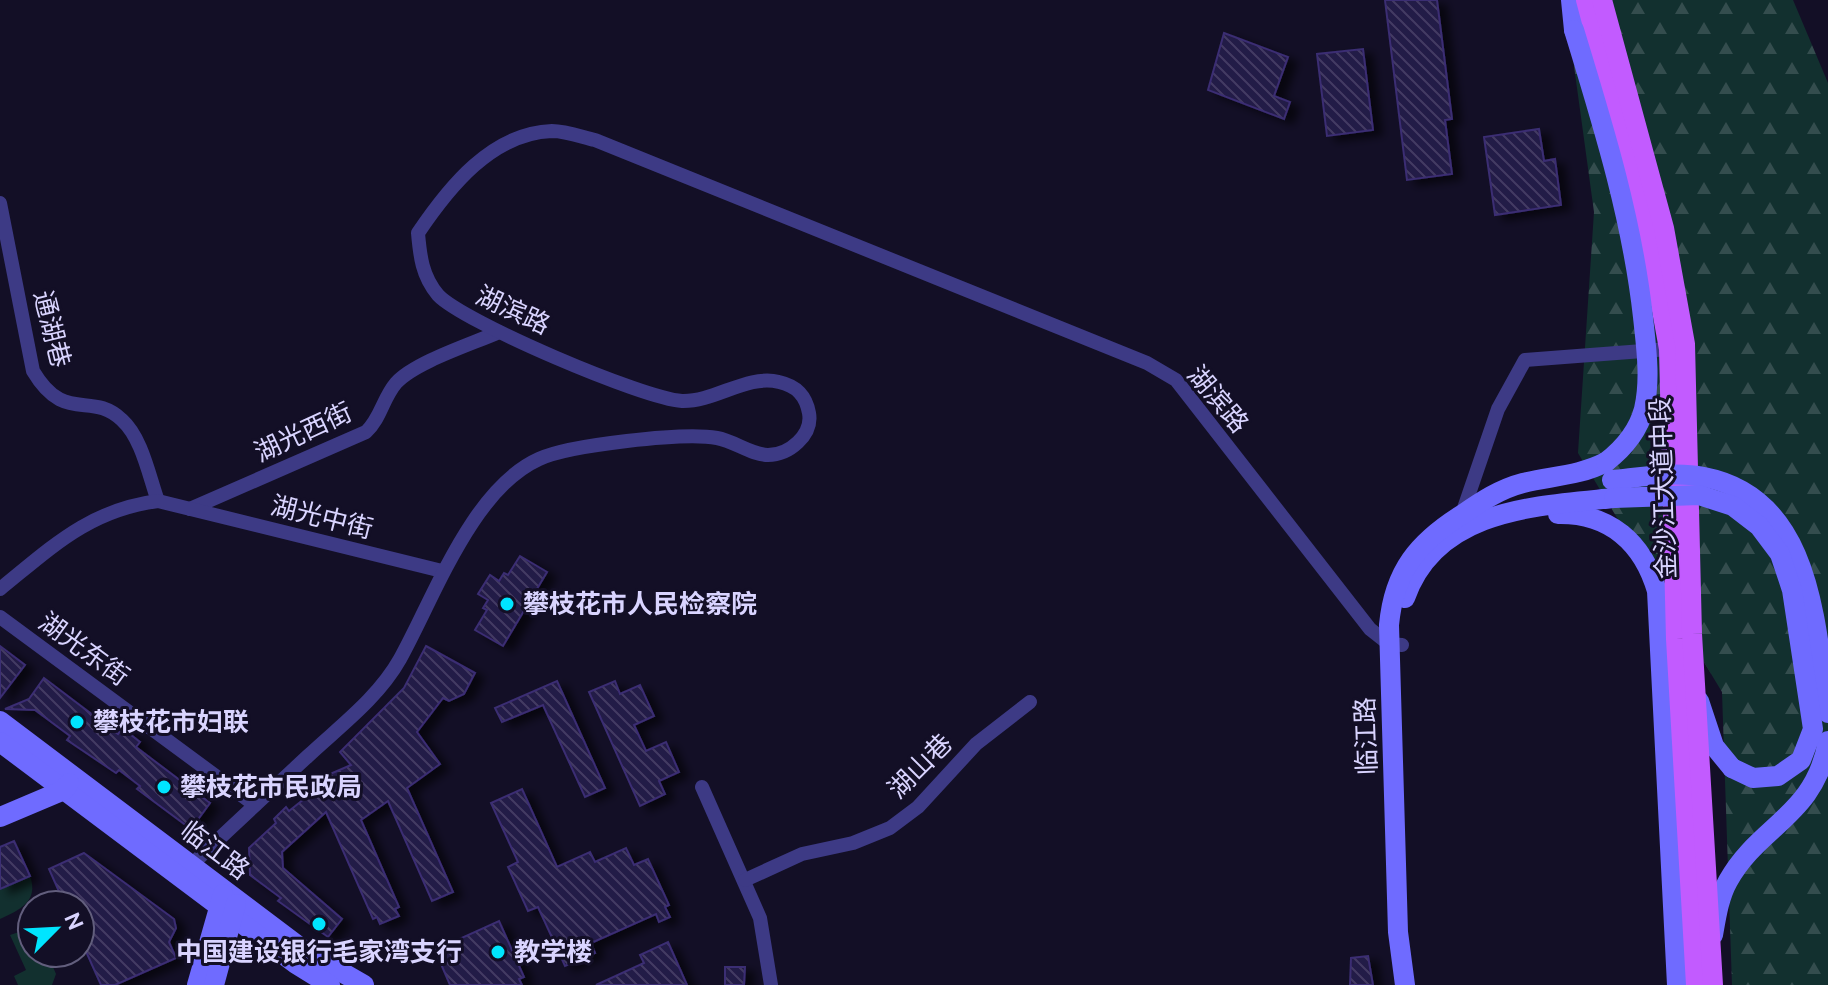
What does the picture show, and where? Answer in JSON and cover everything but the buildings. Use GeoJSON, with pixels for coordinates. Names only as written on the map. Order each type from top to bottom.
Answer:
{"type":"FeatureCollection","features":[{"type":"Feature","properties":{"kind":"main road"},"geometry":{"type":"LineString","coordinates":[[1571,0],[1574,30],[1614,164],[1635,252],[1646,342],[1644,410],[1611,480]]}},
{"type":"Feature","properties":{"kind":"main road","name":"金沙江大道中段"},"geometry":{"type":"LineString","coordinates":[[1586,0],[1648,233],[1669,349],[1676,639],[1696,985]]}},
{"type":"Feature","properties":{"kind":"main road","name":"金沙江大道中段"},"geometry":{"type":"LineString","coordinates":[[1602,0],[1664,228],[1685,344],[1696,692],[1713,985]]}},
{"type":"Feature","properties":{"kind":"main road"},"geometry":{"type":"LineString","coordinates":[[1468,519],[1506,489],[1591,470],[1611,480],[1699,495],[1733,506],[1759,526],[1780,554],[1792,590],[1813,729],[1801,760],[1778,776],[1753,778],[1732,768],[1714,746],[1696,692]]}},
{"type":"Feature","properties":{"kind":"main road"},"geometry":{"type":"LineString","coordinates":[[1468,519],[1519,508],[1611,480],[1658,475],[1704,477],[1743,491],[1774,516],[1797,550],[1810,591],[1828,713]]}},
{"type":"Feature","properties":{"kind":"main road"},"geometry":{"type":"LineString","coordinates":[[1468,519],[1571,514],[1602,521],[1636,547],[1651,572],[1657,591],[1677,985]]}},
{"type":"Feature","properties":{"kind":"main road","name":"临江路"},"geometry":{"type":"LineString","coordinates":[[1418,985],[1410,931],[1396,644],[1391,601],[1405,565],[1429,536],[1468,519]]}},
{"type":"Feature","properties":{"kind":"main road","name":"临江路"},"geometry":{"type":"LineString","coordinates":[[1396,644],[1398,932],[1405,985]]}},
{"type":"Feature","properties":{"kind":"main road","name":"临江路"},"geometry":{"type":"LineString","coordinates":[[0,721],[69,783],[228,903],[330,985]]}},
{"type":"Feature","properties":{"kind":"main road"},"geometry":{"type":"LineString","coordinates":[[1711,950],[1728,881],[1810,792],[1824,762],[1828,741]]}},
{"type":"Feature","properties":{"kind":"main road","name":"临江路"},"geometry":{"type":"LineString","coordinates":[[0,742],[69,783]]}},
{"type":"Feature","properties":{"kind":"main road"},"geometry":{"type":"LineString","coordinates":[[0,817],[69,783]]}},
{"type":"Feature","properties":{"kind":"main road"},"geometry":{"type":"LineString","coordinates":[[197,985],[228,903]]}},
{"type":"Feature","properties":{"kind":"main road"},"geometry":{"type":"LineString","coordinates":[[214,985],[228,903]]}},
{"type":"Feature","properties":{"kind":"main road","name":"临江路"},"geometry":{"type":"LineString","coordinates":[[228,903],[364,985]]}},
{"type":"Feature","properties":{"kind":"street","name":"湖滨路"},"geometry":{"type":"LineString","coordinates":[[185,870],[372,697],[399,661],[442,571],[512,474],[540,458],[693,436],[720,438],[766,455],[787,451],[803,438],[810,419],[806,399],[794,387],[777,381],[758,381],[711,398],[682,401],[651,395],[499,332],[458,312],[437,294],[421,268],[418,233],[446,191],[479,161],[523,135],[555,131],[595,140],[1147,363],[1176,380],[1370,629],[1396,644]]}},
{"type":"Feature","properties":{"kind":"street","name":"通湖巷"},"geometry":{"type":"LineString","coordinates":[[0,203],[33,371],[45,392],[65,403],[100,408],[122,420],[137,442],[158,501]]}},
{"type":"Feature","properties":{"kind":"street","name":"湖光西街"},"geometry":{"type":"LineString","coordinates":[[190,509],[366,432],[375,423],[397,382],[499,332]]}},
{"type":"Feature","properties":{"kind":"street"},"geometry":{"type":"LineString","coordinates":[[1468,519],[1498,409],[1525,360],[1669,349]]}},
{"type":"Feature","properties":{"kind":"street"},"geometry":{"type":"LineString","coordinates":[[0,589],[97,516],[128,505],[158,501]]}},
{"type":"Feature","properties":{"kind":"street","name":"湖光中街"},"geometry":{"type":"LineString","coordinates":[[158,501],[442,571]]}},
{"type":"Feature","properties":{"kind":"street","name":"湖光东街"},"geometry":{"type":"LineString","coordinates":[[0,617],[255,805]]}},
{"type":"Feature","properties":{"kind":"street","name":"湖山巷"},"geometry":{"type":"LineString","coordinates":[[745,880],[802,854],[853,843],[890,828],[918,807],[976,744],[1030,702]]}},
{"type":"Feature","properties":{"kind":"street"},"geometry":{"type":"LineString","coordinates":[[702,787],[745,880],[766,942],[771,985]]}},
{"type":"Feature","properties":{"kind":"green space"},"geometry":{"type":"Polygon","coordinates":[[[1565,0],[1793,0],[1828,83],[1828,985],[1732,985],[1722,692],[1578,453],[1594,212],[1565,0]]]}},
{"type":"Feature","properties":{"kind":"green space"},"geometry":{"type":"Polygon","coordinates":[[[30,876],[32,889],[16,889],[16,911],[0,919],[0,889],[30,876]]]}},
{"type":"Feature","properties":{"kind":"green space"},"geometry":{"type":"Polygon","coordinates":[[[16,933],[16,948],[10,935],[16,933]]]}},
{"type":"Feature","properties":{"kind":"green space"},"geometry":{"type":"Polygon","coordinates":[[[54,969],[56,974],[52,985],[18,985],[14,976],[26,970],[54,969]]]}},
{"type":"Feature","properties":{"kind":"place","name":"攀枝花市人民检察院"},"geometry":{"type":"Point","coordinates":[507,604]}},
{"type":"Feature","properties":{"kind":"place","name":"攀枝花市妇联"},"geometry":{"type":"Point","coordinates":[77,722]}},
{"type":"Feature","properties":{"kind":"place","name":"攀枝花市民政局"},"geometry":{"type":"Point","coordinates":[164,787]}},
{"type":"Feature","properties":{"kind":"place","name":"中国建设银行毛家湾支行"},"geometry":{"type":"Point","coordinates":[319,924]}},
{"type":"Feature","properties":{"kind":"place","name":"教学楼"},"geometry":{"type":"Point","coordinates":[498,952]}}]}
